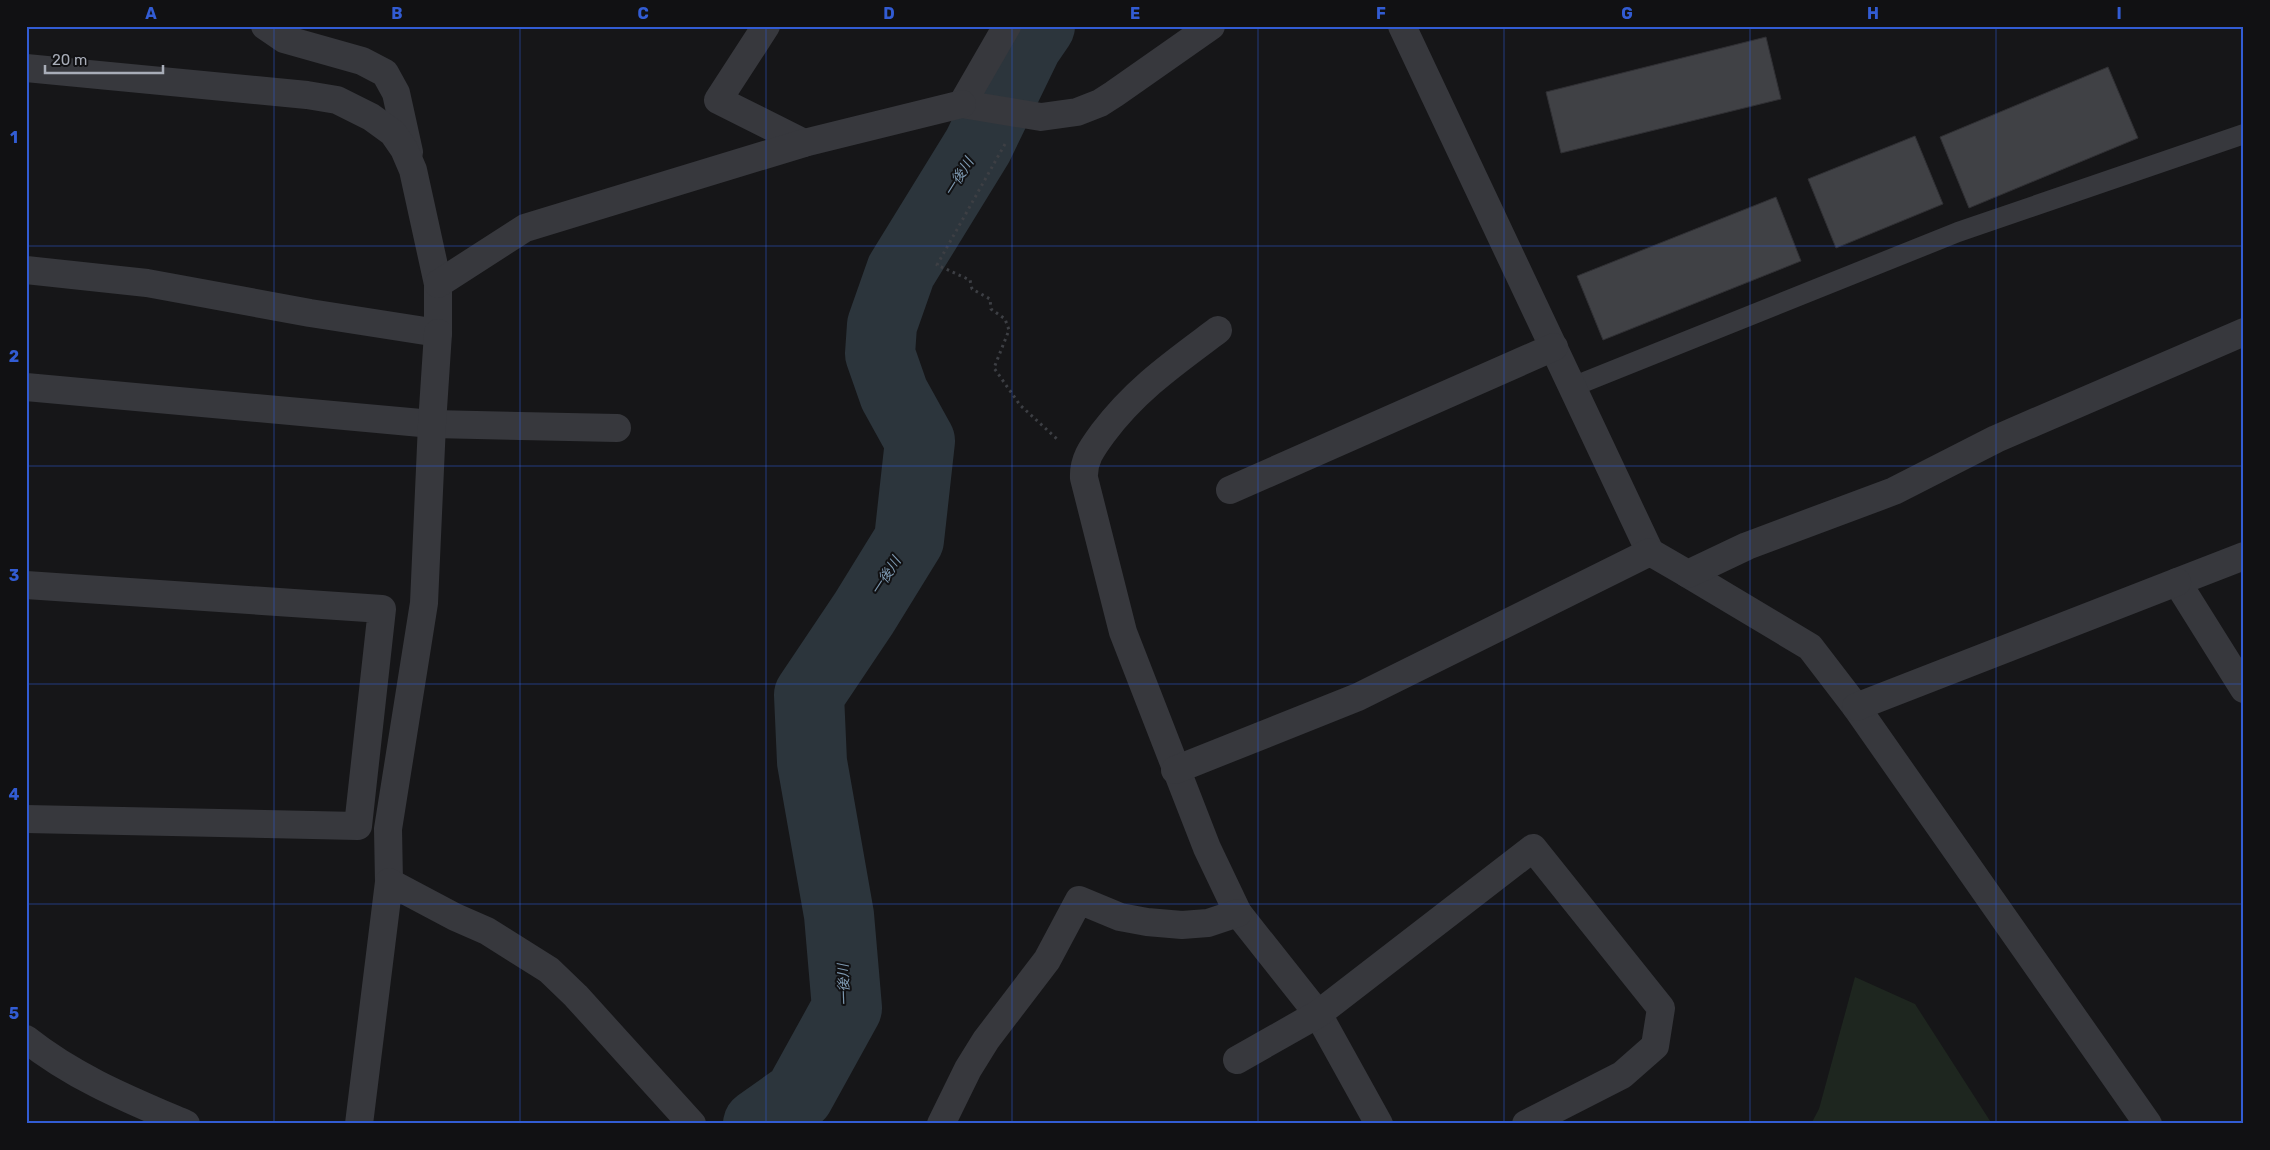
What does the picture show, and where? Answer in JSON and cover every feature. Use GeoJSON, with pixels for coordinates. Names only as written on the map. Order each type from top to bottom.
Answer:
{"type":"FeatureCollection","features":[{"type":"Feature","properties":{"kind":"street"},"geometry":{"type":"LineString","coordinates":[[264,26],[284,39],[362,61],[385,73],[396,93],[438,284],[438,333],[424,603],[388,829],[389,882],[359,1124]]}},
{"type":"Feature","properties":{"kind":"street"},"geometry":{"type":"LineString","coordinates":[[766,26],[718,100],[804,143]]}},
{"type":"Feature","properties":{"kind":"street"},"geometry":{"type":"LineString","coordinates":[[962,104],[1007,26]]}},
{"type":"Feature","properties":{"kind":"street"},"geometry":{"type":"LineString","coordinates":[[438,284],[525,228],[804,143],[962,104],[1021,116],[1060,116],[1077,112],[1100,103],[1211,26]]}},
{"type":"Feature","properties":{"kind":"street"},"geometry":{"type":"LineString","coordinates":[[1402,26],[1650,552],[1810,648],[1856,707],[2148,1124]]}},
{"type":"Feature","properties":{"kind":"street"},"geometry":{"type":"LineString","coordinates":[[26,68],[251,89],[337,100],[371,117],[393,133],[404,149],[413,170]]}},
{"type":"Feature","properties":{"kind":"street"},"geometry":{"type":"LineString","coordinates":[[26,270],[147,283],[310,313],[438,333]]}},
{"type":"Feature","properties":{"kind":"street"},"geometry":{"type":"LineString","coordinates":[[1218,330],[1152,379],[1122,408],[1091,450],[1084,465],[1084,478],[1123,632],[1175,770],[1207,848],[1238,913],[1318,1014],[1380,1124]]}},
{"type":"Feature","properties":{"kind":"street"},"geometry":{"type":"LineString","coordinates":[[1688,574],[1747,546],[1894,491],[1996,440],[2244,332]]}},
{"type":"Feature","properties":{"kind":"street"},"geometry":{"type":"LineString","coordinates":[[1230,490],[1554,347]]}},
{"type":"Feature","properties":{"kind":"street"},"geometry":{"type":"LineString","coordinates":[[26,387],[432,424],[618,428]]}},
{"type":"Feature","properties":{"kind":"street"},"geometry":{"type":"LineString","coordinates":[[1175,770],[1358,696],[1650,552]]}},
{"type":"Feature","properties":{"kind":"street"},"geometry":{"type":"LineString","coordinates":[[1856,707],[2244,556]]}},
{"type":"Feature","properties":{"kind":"street"},"geometry":{"type":"LineString","coordinates":[[2177,582],[2244,688]]}},
{"type":"Feature","properties":{"kind":"street"},"geometry":{"type":"LineString","coordinates":[[26,585],[382,609],[358,826]]}},
{"type":"Feature","properties":{"kind":"street"},"geometry":{"type":"LineString","coordinates":[[26,819],[358,826],[388,829]]}},
{"type":"Feature","properties":{"kind":"street"},"geometry":{"type":"LineString","coordinates":[[1237,1060],[1318,1014],[1533,848],[1661,1008],[1655,1046],[1622,1075],[1526,1124]]}},
{"type":"Feature","properties":{"kind":"street"},"geometry":{"type":"LineString","coordinates":[[389,882],[486,931],[549,970],[576,996],[692,1124]]}},
{"type":"Feature","properties":{"kind":"street"},"geometry":{"type":"LineString","coordinates":[[941,1124],[968,1069],[986,1040],[1047,960],[1079,900],[1120,917],[1155,923],[1208,924],[1238,913]]}},
{"type":"Feature","properties":{"kind":"street"},"geometry":{"type":"LineString","coordinates":[[26,1039],[63,1066],[104,1088],[186,1124]]}},
{"type":"Feature","properties":{"kind":"lane"},"geometry":{"type":"LineString","coordinates":[[1572,387],[1958,232],[2244,134]]}},
{"type":"Feature","properties":{"kind":"path"},"geometry":{"type":"LineString","coordinates":[[1021,116],[937,265],[970,280],[972,289],[990,299],[991,309],[1004,320],[1009,330],[994,368],[1020,406],[1084,465]]}},
{"type":"Feature","properties":{"kind":"shaded area"},"geometry":{"type":"Polygon","coordinates":[[[1855,977],[1915,1004],[1992,1124],[1811,1124],[1819,1109],[1855,977]]]}},
{"type":"Feature","properties":{"kind":"building"},"geometry":{"type":"Polygon","coordinates":[[[1766,37],[1781,99],[1561,153],[1546,92],[1766,37]]]}},
{"type":"Feature","properties":{"kind":"building"},"geometry":{"type":"Polygon","coordinates":[[[2108,67],[2138,138],[1969,208],[1940,137],[2108,67]]]}},
{"type":"Feature","properties":{"kind":"building"},"geometry":{"type":"Polygon","coordinates":[[[1915,136],[1943,204],[1836,248],[1808,179],[1915,136]]]}},
{"type":"Feature","properties":{"kind":"building"},"geometry":{"type":"Polygon","coordinates":[[[1776,197],[1801,261],[1603,340],[1577,276],[1776,197]]]}},
{"type":"Feature","properties":{"kind":"waterway","name":"一後川"},"geometry":{"type":"LineString","coordinates":[[758,1124],[799,1095],[847,1008],[839,915],[812,762],[809,695],[864,613],[909,540],[920,441],[894,394],[880,354],[882,325],[901,271],[978,146],[1027,45],[1040,26]]}}]}
